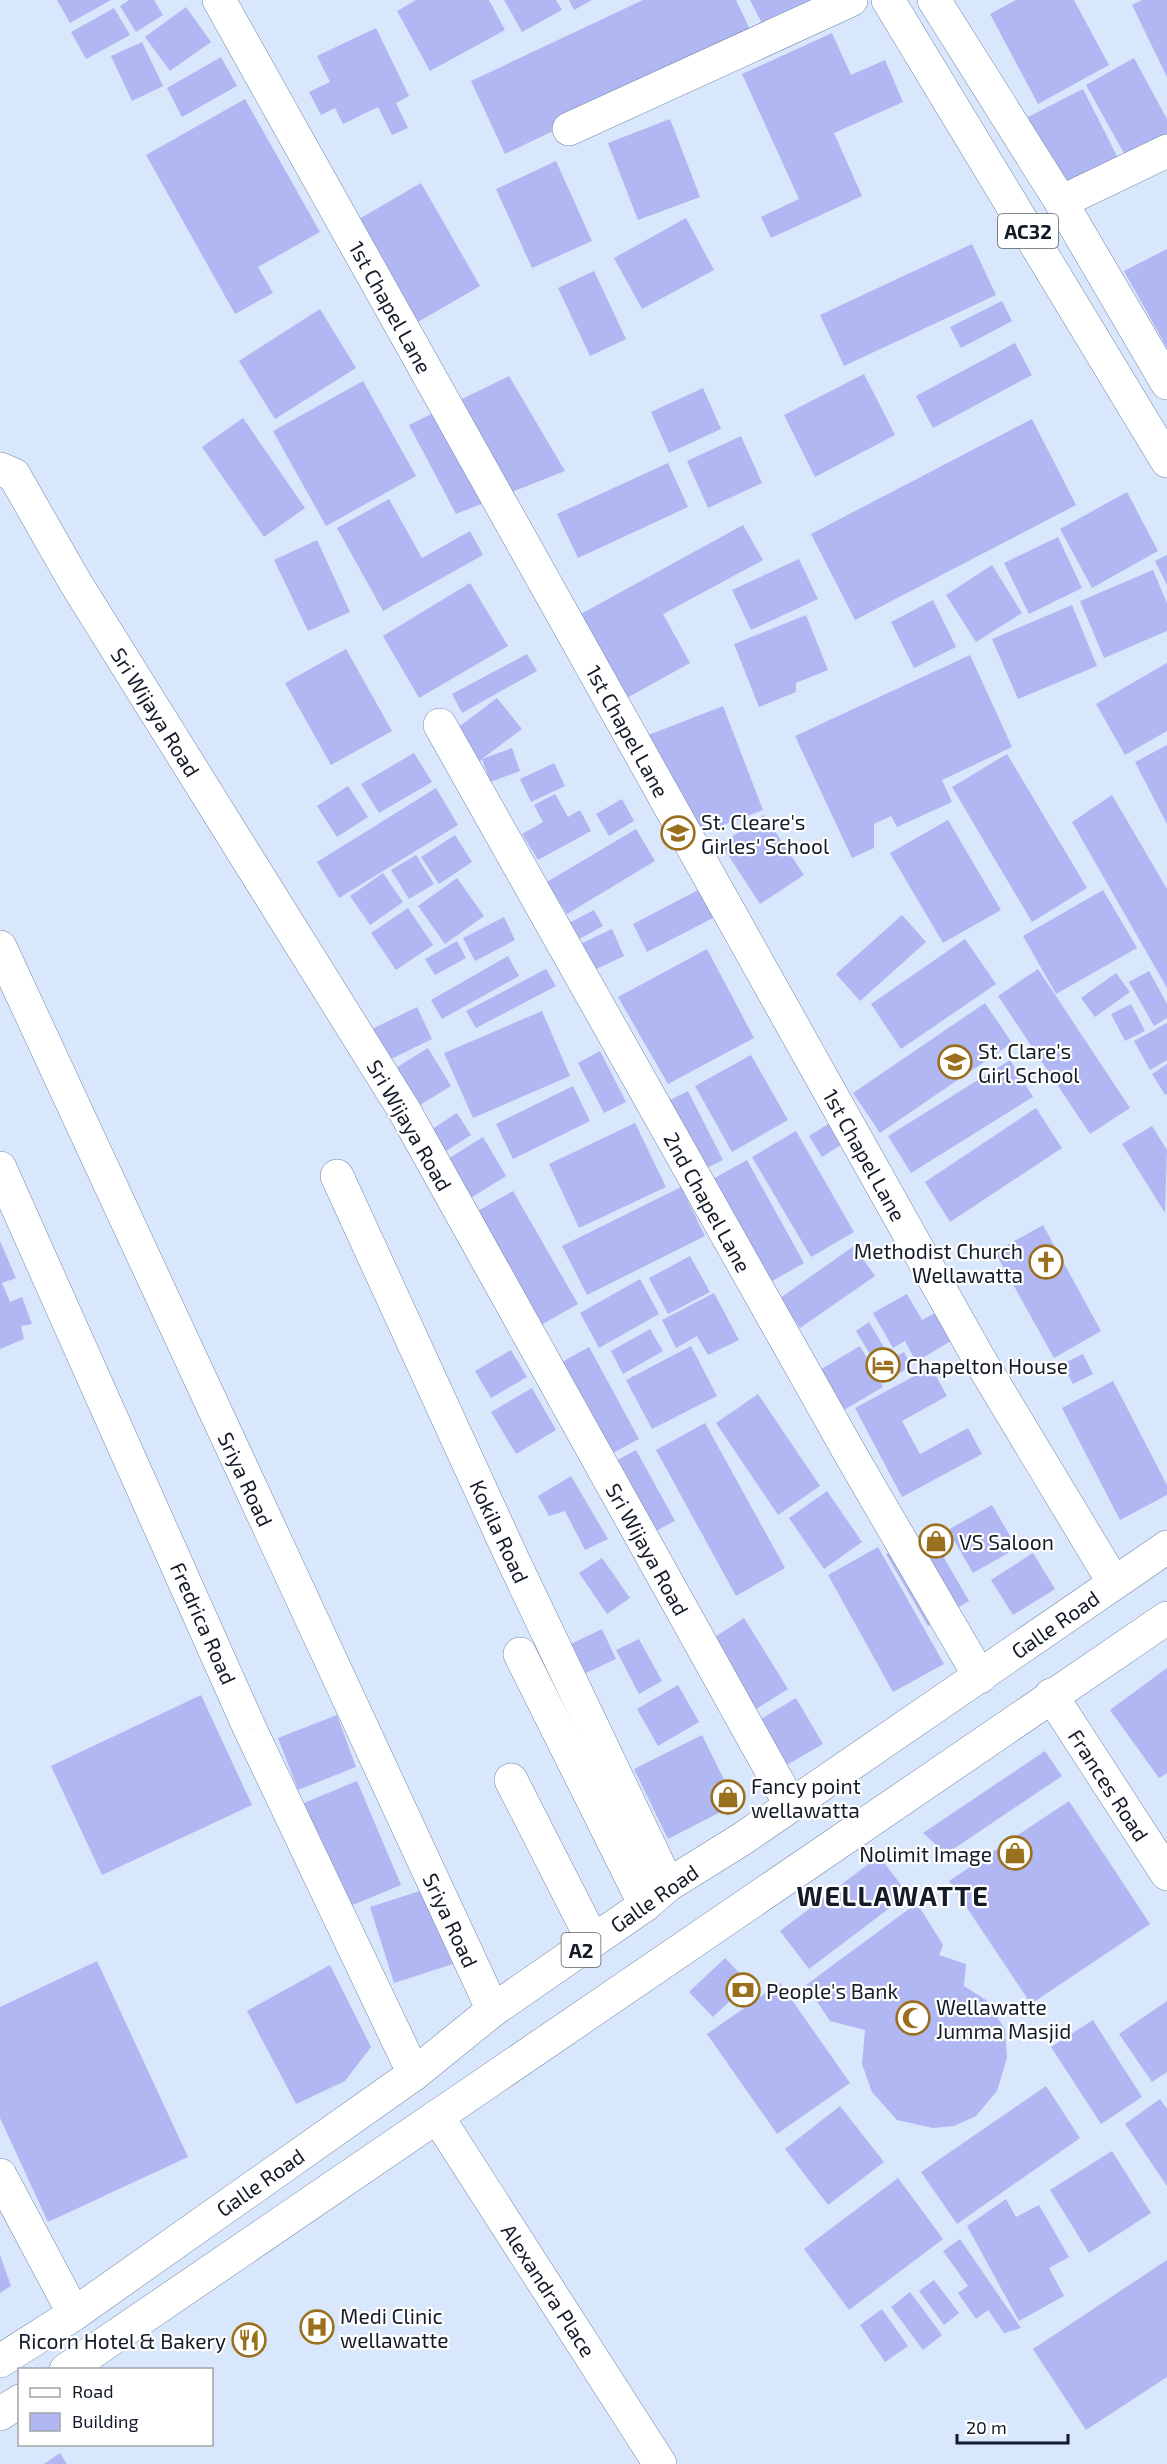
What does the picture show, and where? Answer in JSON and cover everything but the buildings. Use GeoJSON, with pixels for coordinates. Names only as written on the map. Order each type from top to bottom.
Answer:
{"type":"FeatureCollection","features":[{"type":"Feature","properties":{"kind":"main road","name":"1st Chapel Lane"},"geometry":{"type":"LineString","coordinates":[[219,0],[978,1357],[1114,1583]]}},
{"type":"Feature","properties":{"kind":"main road"},"geometry":{"type":"LineString","coordinates":[[569,129],[851,0]]}},
{"type":"Feature","properties":{"kind":"main road","name":"AC32"},"geometry":{"type":"LineString","coordinates":[[888,0],[1167,461]]}},
{"type":"Feature","properties":{"kind":"main road","name":"AC32"},"geometry":{"type":"LineString","coordinates":[[934,0],[1061,202],[1167,383]]}},
{"type":"Feature","properties":{"kind":"main road"},"geometry":{"type":"LineString","coordinates":[[1061,202],[1167,151]]}},
{"type":"Feature","properties":{"kind":"main road","name":"Sri Wijaya Road"},"geometry":{"type":"LineString","coordinates":[[0,469],[14,475],[75,582],[404,1110],[790,1804]]}},
{"type":"Feature","properties":{"kind":"main road","name":"2nd Chapel Lane"},"geometry":{"type":"LineString","coordinates":[[440,725],[852,1457],[980,1677]]}},
{"type":"Feature","properties":{"kind":"main road","name":"Sriya Road"},"geometry":{"type":"LineString","coordinates":[[0,948],[493,2010]]}},
{"type":"Feature","properties":{"kind":"main road","name":"Fredrica Road"},"geometry":{"type":"LineString","coordinates":[[0,1168],[250,1729],[414,2074]]}},
{"type":"Feature","properties":{"kind":"main road","name":"Kokila Road"},"geometry":{"type":"LineString","coordinates":[[337,1176],[512,1558],[657,1895]]}},
{"type":"Feature","properties":{"kind":"main road","name":"Galle Road"},"geometry":{"type":"LineString","coordinates":[[0,2361],[74,2314],[414,2074],[493,2010],[657,1895],[980,1677],[1167,1546]]}},
{"type":"Feature","properties":{"kind":"main road","name":"A2"},"geometry":{"type":"LineString","coordinates":[[69,2368],[1051,1695],[1167,1618]]}},
{"type":"Feature","properties":{"kind":"main road"},"geometry":{"type":"LineString","coordinates":[[520,1654],[657,1895]]}},
{"type":"Feature","properties":{"kind":"main road","name":"Frances Road"},"geometry":{"type":"LineString","coordinates":[[1051,1695],[1167,1874]]}},
{"type":"Feature","properties":{"kind":"main road"},"geometry":{"type":"LineString","coordinates":[[511,1780],[593,1941]]}},
{"type":"Feature","properties":{"kind":"main road","name":"Alexandra Place"},"geometry":{"type":"LineString","coordinates":[[437,2116],[660,2464]]}},
{"type":"Feature","properties":{"kind":"main road"},"geometry":{"type":"LineString","coordinates":[[0,2175],[74,2314]]}},
{"type":"Feature","properties":{"kind":"main road"},"geometry":{"type":"LineString","coordinates":[[199,2226],[226,2260]]}},
{"type":"Feature","properties":{"kind":"main road"},"geometry":{"type":"LineString","coordinates":[[0,2414],[18,2402]]}},
{"type":"Feature","properties":{"kind":"place","name":"St. Cleare's Girles' School"},"geometry":{"type":"Point","coordinates":[678,833]}},
{"type":"Feature","properties":{"kind":"place","name":"St. Clare's Girl School"},"geometry":{"type":"Point","coordinates":[955,1062]}},
{"type":"Feature","properties":{"kind":"place","name":"Methodist Church Wellawatta"},"geometry":{"type":"Point","coordinates":[1046,1262]}},
{"type":"Feature","properties":{"kind":"place","name":"Chapelton House"},"geometry":{"type":"Point","coordinates":[883,1365]}},
{"type":"Feature","properties":{"kind":"place","name":"VS Saloon"},"geometry":{"type":"Point","coordinates":[936,1541]}},
{"type":"Feature","properties":{"kind":"place","name":"Fancy point wellawatta"},"geometry":{"type":"Point","coordinates":[728,1797]}},
{"type":"Feature","properties":{"kind":"place","name":"Nolimit Image"},"geometry":{"type":"Point","coordinates":[1015,1853]}},
{"type":"Feature","properties":{"kind":"place","name":"People's Bank"},"geometry":{"type":"Point","coordinates":[743,1990]}},
{"type":"Feature","properties":{"kind":"place","name":"Wellawatte Jumma Masjid"},"geometry":{"type":"Point","coordinates":[913,2018]}},
{"type":"Feature","properties":{"kind":"place","name":"Medi Clinic wellawatte"},"geometry":{"type":"Point","coordinates":[317,2327]}},
{"type":"Feature","properties":{"kind":"place","name":"Ricorn Hotel & Bakery"},"geometry":{"type":"Point","coordinates":[249,2340]}},
{"type":"Feature","properties":{"kind":"district","name":"WELLAWATTE"},"geometry":{"type":"Point","coordinates":[893,1895]}}]}
